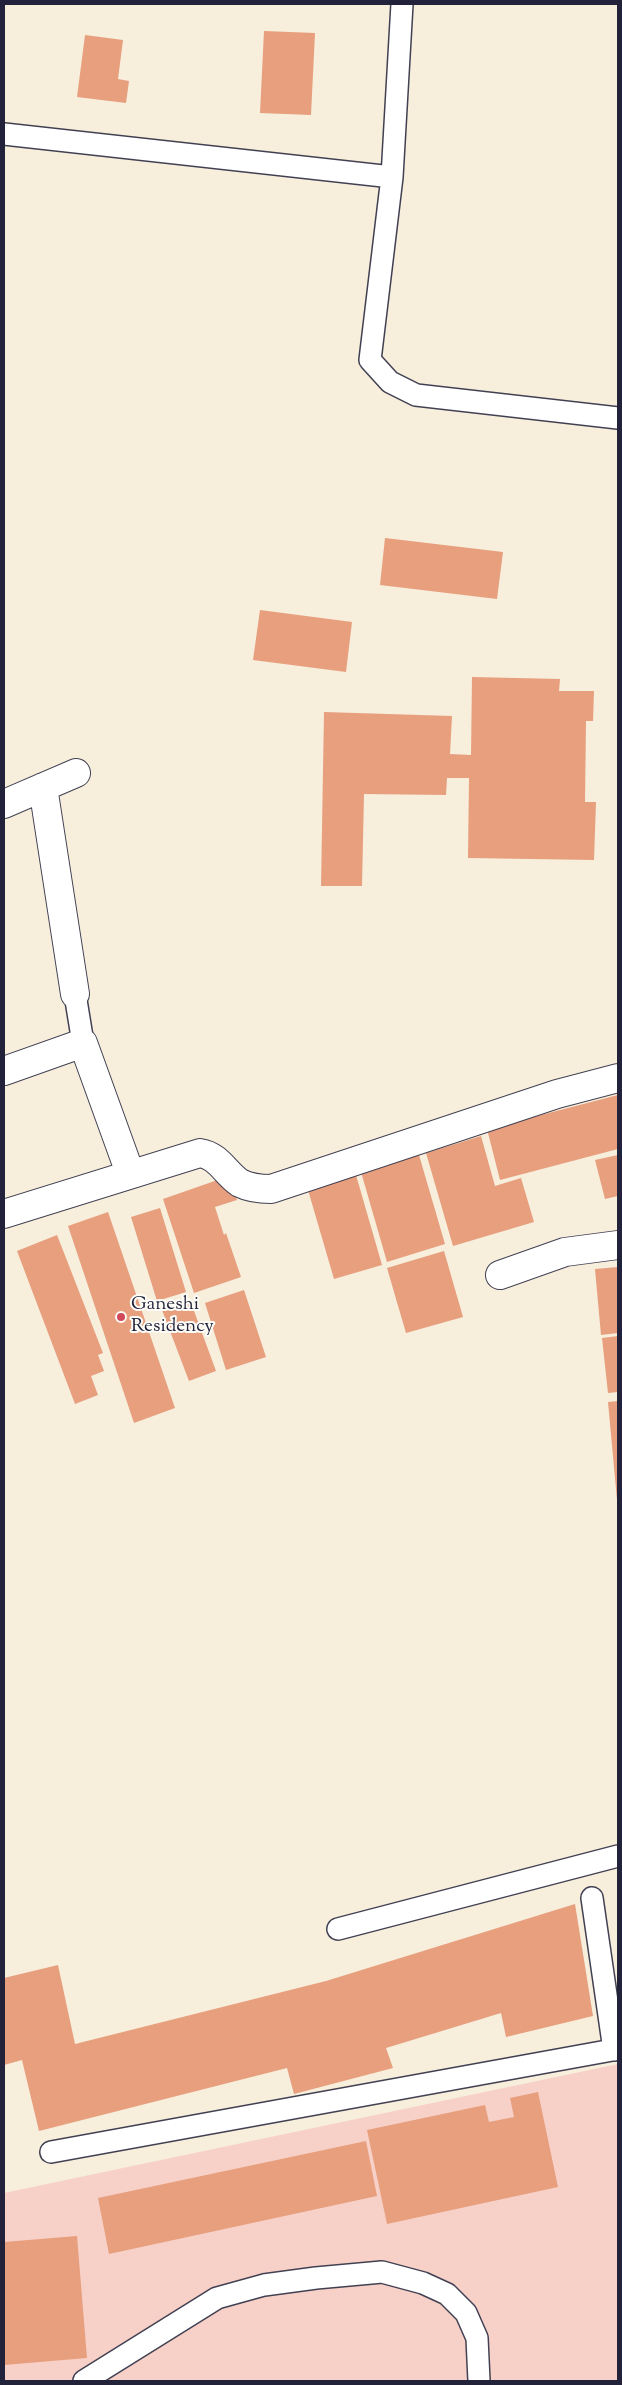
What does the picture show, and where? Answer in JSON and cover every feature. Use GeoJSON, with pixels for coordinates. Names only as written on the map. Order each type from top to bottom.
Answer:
{"type":"FeatureCollection","features":[{"type":"Feature","properties":{"kind":"street"},"geometry":{"type":"LineString","coordinates":[[4,804],[76,773]]}},
{"type":"Feature","properties":{"kind":"street"},"geometry":{"type":"LineString","coordinates":[[43,787],[75,994]]}},
{"type":"Feature","properties":{"kind":"street"},"geometry":{"type":"LineString","coordinates":[[4,1071],[83,1043],[130,1174]]}},
{"type":"Feature","properties":{"kind":"street"},"geometry":{"type":"LineString","coordinates":[[4,1214],[200,1152],[216,1159],[240,1182],[254,1188],[271,1189],[557,1094],[618,1078]]}},
{"type":"Feature","properties":{"kind":"street"},"geometry":{"type":"LineString","coordinates":[[500,1275],[565,1252],[618,1245]]}},
{"type":"Feature","properties":{"kind":"lane"},"geometry":{"type":"LineString","coordinates":[[402,4],[392,177],[370,360],[390,382],[416,395],[618,418]]}},
{"type":"Feature","properties":{"kind":"lane"},"geometry":{"type":"LineString","coordinates":[[4,134],[392,177]]}},
{"type":"Feature","properties":{"kind":"lane"},"geometry":{"type":"LineString","coordinates":[[75,994],[83,1043]]}},
{"type":"Feature","properties":{"kind":"lane"},"geometry":{"type":"LineString","coordinates":[[338,1929],[618,1856]]}},
{"type":"Feature","properties":{"kind":"lane"},"geometry":{"type":"LineString","coordinates":[[51,2152],[616,2049],[592,1898]]}},
{"type":"Feature","properties":{"kind":"lane"},"geometry":{"type":"LineString","coordinates":[[84,2381],[218,2298],[264,2285],[382,2272],[423,2282],[447,2294],[466,2313],[477,2338],[479,2381]]}},
{"type":"Feature","properties":{"kind":"shaded area"},"geometry":{"type":"Polygon","coordinates":[[[618,2064],[618,2381],[4,2381],[4,2193],[618,2064]]]}},
{"type":"Feature","properties":{"kind":"building"},"geometry":{"type":"Polygon","coordinates":[[[264,31],[315,33],[311,115],[260,113],[264,31]]]}},
{"type":"Feature","properties":{"kind":"building"},"geometry":{"type":"Polygon","coordinates":[[[85,35],[123,40],[118,79],[129,81],[126,103],[77,97],[85,35]]]}},
{"type":"Feature","properties":{"kind":"building"},"geometry":{"type":"Polygon","coordinates":[[[385,538],[503,552],[497,599],[380,585],[385,538]]]}},
{"type":"Feature","properties":{"kind":"building"},"geometry":{"type":"Polygon","coordinates":[[[260,610],[352,622],[346,672],[253,660],[260,610]]]}},
{"type":"Feature","properties":{"kind":"building"},"geometry":{"type":"Polygon","coordinates":[[[472,677],[560,679],[559,691],[594,691],[593,721],[586,721],[585,802],[596,802],[594,860],[468,858],[469,778],[447,778],[446,795],[364,794],[362,886],[321,886],[324,712],[452,716],[450,754],[471,755],[472,677]]]}},
{"type":"Feature","properties":{"kind":"building"},"geometry":{"type":"Polygon","coordinates":[[[618,1095],[618,1149],[500,1180],[487,1129],[618,1095]]]}},
{"type":"Feature","properties":{"kind":"building"},"geometry":{"type":"Polygon","coordinates":[[[481,1136],[495,1186],[521,1178],[534,1222],[453,1246],[426,1153],[481,1136]]]}},
{"type":"Feature","properties":{"kind":"building"},"geometry":{"type":"Polygon","coordinates":[[[419,1155],[445,1244],[387,1262],[361,1172],[419,1155]]]}},
{"type":"Feature","properties":{"kind":"building"},"geometry":{"type":"Polygon","coordinates":[[[618,1155],[618,1196],[605,1199],[595,1160],[618,1155]]]}},
{"type":"Feature","properties":{"kind":"building"},"geometry":{"type":"Polygon","coordinates":[[[356,1175],[382,1265],[334,1279],[308,1190],[356,1175]]]}},
{"type":"Feature","properties":{"kind":"building"},"geometry":{"type":"Polygon","coordinates":[[[229,1176],[237,1200],[215,1207],[241,1277],[194,1293],[163,1199],[229,1176]]]}},
{"type":"Feature","properties":{"kind":"building"},"geometry":{"type":"Polygon","coordinates":[[[160,1208],[186,1292],[157,1301],[131,1217],[160,1208]]]}},
{"type":"Feature","properties":{"kind":"building","name":"Ganeshi Residency"},"geometry":{"type":"Polygon","coordinates":[[[108,1212],[175,1408],[134,1423],[68,1226],[108,1212]]]}},
{"type":"Feature","properties":{"kind":"building"},"geometry":{"type":"Polygon","coordinates":[[[57,1235],[103,1353],[98,1355],[104,1371],[91,1376],[98,1395],[75,1404],[17,1251],[57,1235]]]}},
{"type":"Feature","properties":{"kind":"building"},"geometry":{"type":"Polygon","coordinates":[[[444,1251],[463,1317],[406,1333],[387,1268],[444,1251]]]}},
{"type":"Feature","properties":{"kind":"building"},"geometry":{"type":"Polygon","coordinates":[[[618,1267],[618,1333],[601,1335],[595,1269],[618,1267]]]}},
{"type":"Feature","properties":{"kind":"building"},"geometry":{"type":"Polygon","coordinates":[[[244,1290],[266,1357],[226,1370],[205,1303],[244,1290]]]}},
{"type":"Feature","properties":{"kind":"building"},"geometry":{"type":"Polygon","coordinates":[[[190,1300],[216,1371],[189,1381],[162,1310],[190,1300]]]}},
{"type":"Feature","properties":{"kind":"building"},"geometry":{"type":"Polygon","coordinates":[[[618,1336],[618,1392],[608,1393],[602,1338],[618,1336]]]}},
{"type":"Feature","properties":{"kind":"building"},"geometry":{"type":"Polygon","coordinates":[[[618,1401],[618,1500],[617,1500],[608,1402],[618,1401]]]}},
{"type":"Feature","properties":{"kind":"building"},"geometry":{"type":"Polygon","coordinates":[[[575,1904],[593,2016],[506,2037],[501,2013],[386,2048],[393,2068],[294,2094],[287,2068],[39,2131],[22,2060],[4,2065],[4,1978],[58,1965],[75,2044],[326,1981],[575,1904]]]}},
{"type":"Feature","properties":{"kind":"building"},"geometry":{"type":"Polygon","coordinates":[[[538,2092],[558,2187],[387,2224],[367,2130],[485,2105],[489,2122],[514,2117],[510,2098],[538,2092]]]}},
{"type":"Feature","properties":{"kind":"building"},"geometry":{"type":"Polygon","coordinates":[[[366,2141],[377,2196],[109,2254],[98,2198],[366,2141]]]}},
{"type":"Feature","properties":{"kind":"building"},"geometry":{"type":"Polygon","coordinates":[[[77,2236],[87,2358],[4,2365],[4,2242],[77,2236]]]}},
{"type":"Feature","properties":{"kind":"place","name":"Ganeshi Residency"},"geometry":{"type":"Point","coordinates":[121,1317]}}]}
